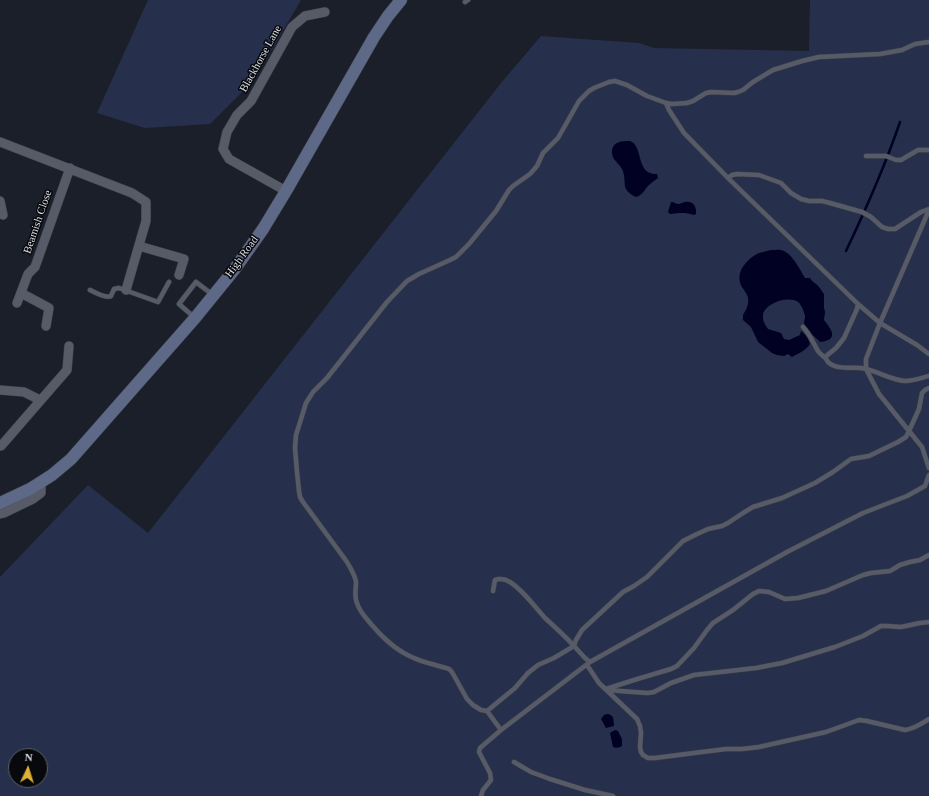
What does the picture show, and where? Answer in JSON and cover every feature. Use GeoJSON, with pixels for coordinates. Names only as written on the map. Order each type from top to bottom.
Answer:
{"type":"FeatureCollection","features":[{"type":"Feature","properties":{"kind":"main road","name":"High Road"},"geometry":{"type":"LineString","coordinates":[[0,503],[30,489],[52,475],[71,459],[195,318],[234,270],[286,191],[374,38],[388,16],[401,0]]}},
{"type":"Feature","properties":{"kind":"street","name":"Blackhorse Lane"},"geometry":{"type":"LineString","coordinates":[[286,191],[229,159],[223,149],[226,132],[237,115],[251,101],[292,27],[306,16],[325,12]]}},
{"type":"Feature","properties":{"kind":"street"},"geometry":{"type":"LineString","coordinates":[[0,142],[132,193],[146,202],[146,221],[126,290]]}},
{"type":"Feature","properties":{"kind":"street","name":"Beamish Close"},"geometry":{"type":"LineString","coordinates":[[16,304],[28,274],[35,267],[70,168]]}},
{"type":"Feature","properties":{"kind":"street"},"geometry":{"type":"LineString","coordinates":[[0,201],[3,215]]}},
{"type":"Feature","properties":{"kind":"street"},"geometry":{"type":"LineString","coordinates":[[139,246],[184,259],[179,274]]}},
{"type":"Feature","properties":{"kind":"street"},"geometry":{"type":"LineString","coordinates":[[21,293],[49,308],[46,326]]}},
{"type":"Feature","properties":{"kind":"street"},"geometry":{"type":"LineString","coordinates":[[1,446],[67,370],[69,346]]}},
{"type":"Feature","properties":{"kind":"street"},"geometry":{"type":"LineString","coordinates":[[0,390],[24,392],[40,400]]}},
{"type":"Feature","properties":{"kind":"street"},"geometry":{"type":"LineString","coordinates":[[0,514],[33,499],[41,493],[41,482]]}},
{"type":"Feature","properties":{"kind":"lane"},"geometry":{"type":"LineString","coordinates":[[501,730],[487,711],[473,705],[467,699],[449,669],[413,658],[388,642],[367,619],[357,605],[355,576],[300,497],[295,448],[296,435],[306,403],[313,392],[327,378],[387,302],[407,282],[413,277],[450,260],[459,254],[469,244],[496,211],[509,190],[530,174],[537,166],[543,152],[558,138],[579,101],[589,91],[602,84],[615,81],[621,82],[648,96],[666,103],[687,103],[706,93],[738,92],[773,70],[802,61],[819,57],[884,53],[902,50],[915,44],[929,42]]}},
{"type":"Feature","properties":{"kind":"lane"},"geometry":{"type":"LineString","coordinates":[[666,103],[684,133],[728,178],[858,304],[880,323],[929,354]]}},
{"type":"Feature","properties":{"kind":"lane"},"geometry":{"type":"LineString","coordinates":[[866,156],[886,156],[896,160],[901,160],[918,150],[929,150]]}},
{"type":"Feature","properties":{"kind":"lane"},"geometry":{"type":"LineString","coordinates":[[728,178],[737,174],[759,175],[781,183],[791,193],[802,199],[809,201],[822,201],[862,212],[871,217],[882,227],[888,229],[895,229],[921,212],[929,210]]}},
{"type":"Feature","properties":{"kind":"lane"},"geometry":{"type":"LineString","coordinates":[[929,210],[866,359],[866,369],[879,394],[922,447],[929,468]]}},
{"type":"Feature","properties":{"kind":"lane"},"geometry":{"type":"LineString","coordinates":[[90,290],[106,297],[111,295],[116,288],[119,288],[158,302],[169,282]]}},
{"type":"Feature","properties":{"kind":"lane"},"geometry":{"type":"LineString","coordinates":[[195,318],[179,304],[196,282],[214,295]]}},
{"type":"Feature","properties":{"kind":"lane"},"geometry":{"type":"LineString","coordinates":[[825,357],[836,348],[844,338],[858,304]]}},
{"type":"Feature","properties":{"kind":"lane"},"geometry":{"type":"LineString","coordinates":[[803,327],[809,333],[819,352],[829,363],[848,368],[866,369],[898,380],[915,380],[929,376]]}},
{"type":"Feature","properties":{"kind":"lane"},"geometry":{"type":"LineString","coordinates":[[487,711],[515,688],[528,673],[538,665],[554,658],[574,646],[582,630],[624,592],[647,577],[683,541],[708,529],[722,526],[754,507],[782,498],[815,483],[834,472],[851,459],[869,456],[906,437],[919,409],[922,393],[929,388]]}},
{"type":"Feature","properties":{"kind":"lane"},"geometry":{"type":"LineString","coordinates":[[481,796],[483,790],[491,780],[490,772],[479,752],[480,748],[588,663],[787,552],[863,513],[907,496],[925,486],[929,475]]}},
{"type":"Feature","properties":{"kind":"lane"},"geometry":{"type":"LineString","coordinates":[[606,689],[677,666],[694,648],[713,623],[733,610],[753,594],[760,591],[768,592],[785,599],[798,598],[826,591],[863,575],[890,571],[900,565],[920,560],[929,555]]}},
{"type":"Feature","properties":{"kind":"lane"},"geometry":{"type":"LineString","coordinates":[[492,591],[495,580],[500,578],[510,582],[525,595],[574,646],[585,658],[599,683],[637,719],[641,733],[641,752],[642,755],[648,758],[726,749],[759,747],[826,732],[858,720],[867,720],[904,730],[917,727],[929,719]]}},
{"type":"Feature","properties":{"kind":"lane"},"geometry":{"type":"LineString","coordinates":[[606,689],[620,692],[648,693],[694,675],[756,668],[782,663],[835,647],[863,636],[880,626],[901,627],[929,622]]}},
{"type":"Feature","properties":{"kind":"lane"},"geometry":{"type":"LineString","coordinates":[[514,762],[531,772],[550,779],[585,790],[613,796]]}},
{"type":"Feature","properties":{"kind":"shaded area"},"geometry":{"type":"Polygon","coordinates":[[[148,0],[301,0],[254,80],[210,124],[145,128],[97,113],[148,0]]]}},
{"type":"Feature","properties":{"kind":"shaded area"},"geometry":{"type":"Polygon","coordinates":[[[810,0],[929,0],[929,796],[0,796],[0,577],[88,485],[148,533],[501,83],[541,36],[639,43],[654,48],[809,51],[810,0]]]}},
{"type":"Feature","properties":{"kind":"shaded area"},"geometry":{"type":"Polygon","coordinates":[[[621,141],[630,141],[637,148],[645,170],[650,173],[657,174],[658,178],[636,197],[627,191],[624,174],[614,159],[612,153],[613,147],[616,143],[621,141]]]}},
{"type":"Feature","properties":{"kind":"shaded area"},"geometry":{"type":"Polygon","coordinates":[[[671,202],[679,204],[690,202],[696,209],[696,214],[670,214],[668,212],[671,202]]]}},
{"type":"Feature","properties":{"kind":"shaded area"},"geometry":{"type":"Polygon","coordinates":[[[771,250],[781,250],[787,253],[796,263],[805,278],[810,278],[824,294],[824,320],[832,334],[830,339],[820,342],[805,326],[805,316],[802,307],[798,302],[794,300],[782,300],[776,302],[764,312],[764,322],[768,329],[781,333],[784,339],[789,340],[800,335],[801,331],[807,337],[810,344],[802,352],[792,357],[788,354],[784,356],[772,353],[758,342],[751,327],[743,320],[743,315],[748,301],[740,282],[740,273],[747,261],[755,255],[771,250]]]}},
{"type":"Feature","properties":{"kind":"shaded area"},"geometry":{"type":"Polygon","coordinates":[[[607,714],[613,717],[614,726],[606,728],[601,719],[607,714]]]}},
{"type":"Feature","properties":{"kind":"shaded area"},"geometry":{"type":"Polygon","coordinates":[[[615,730],[618,731],[622,739],[622,746],[616,748],[613,747],[610,733],[615,730]]]}},
{"type":"Feature","properties":{"kind":"waterway"},"geometry":{"type":"LineString","coordinates":[[846,251],[875,187],[900,122]]}}]}
